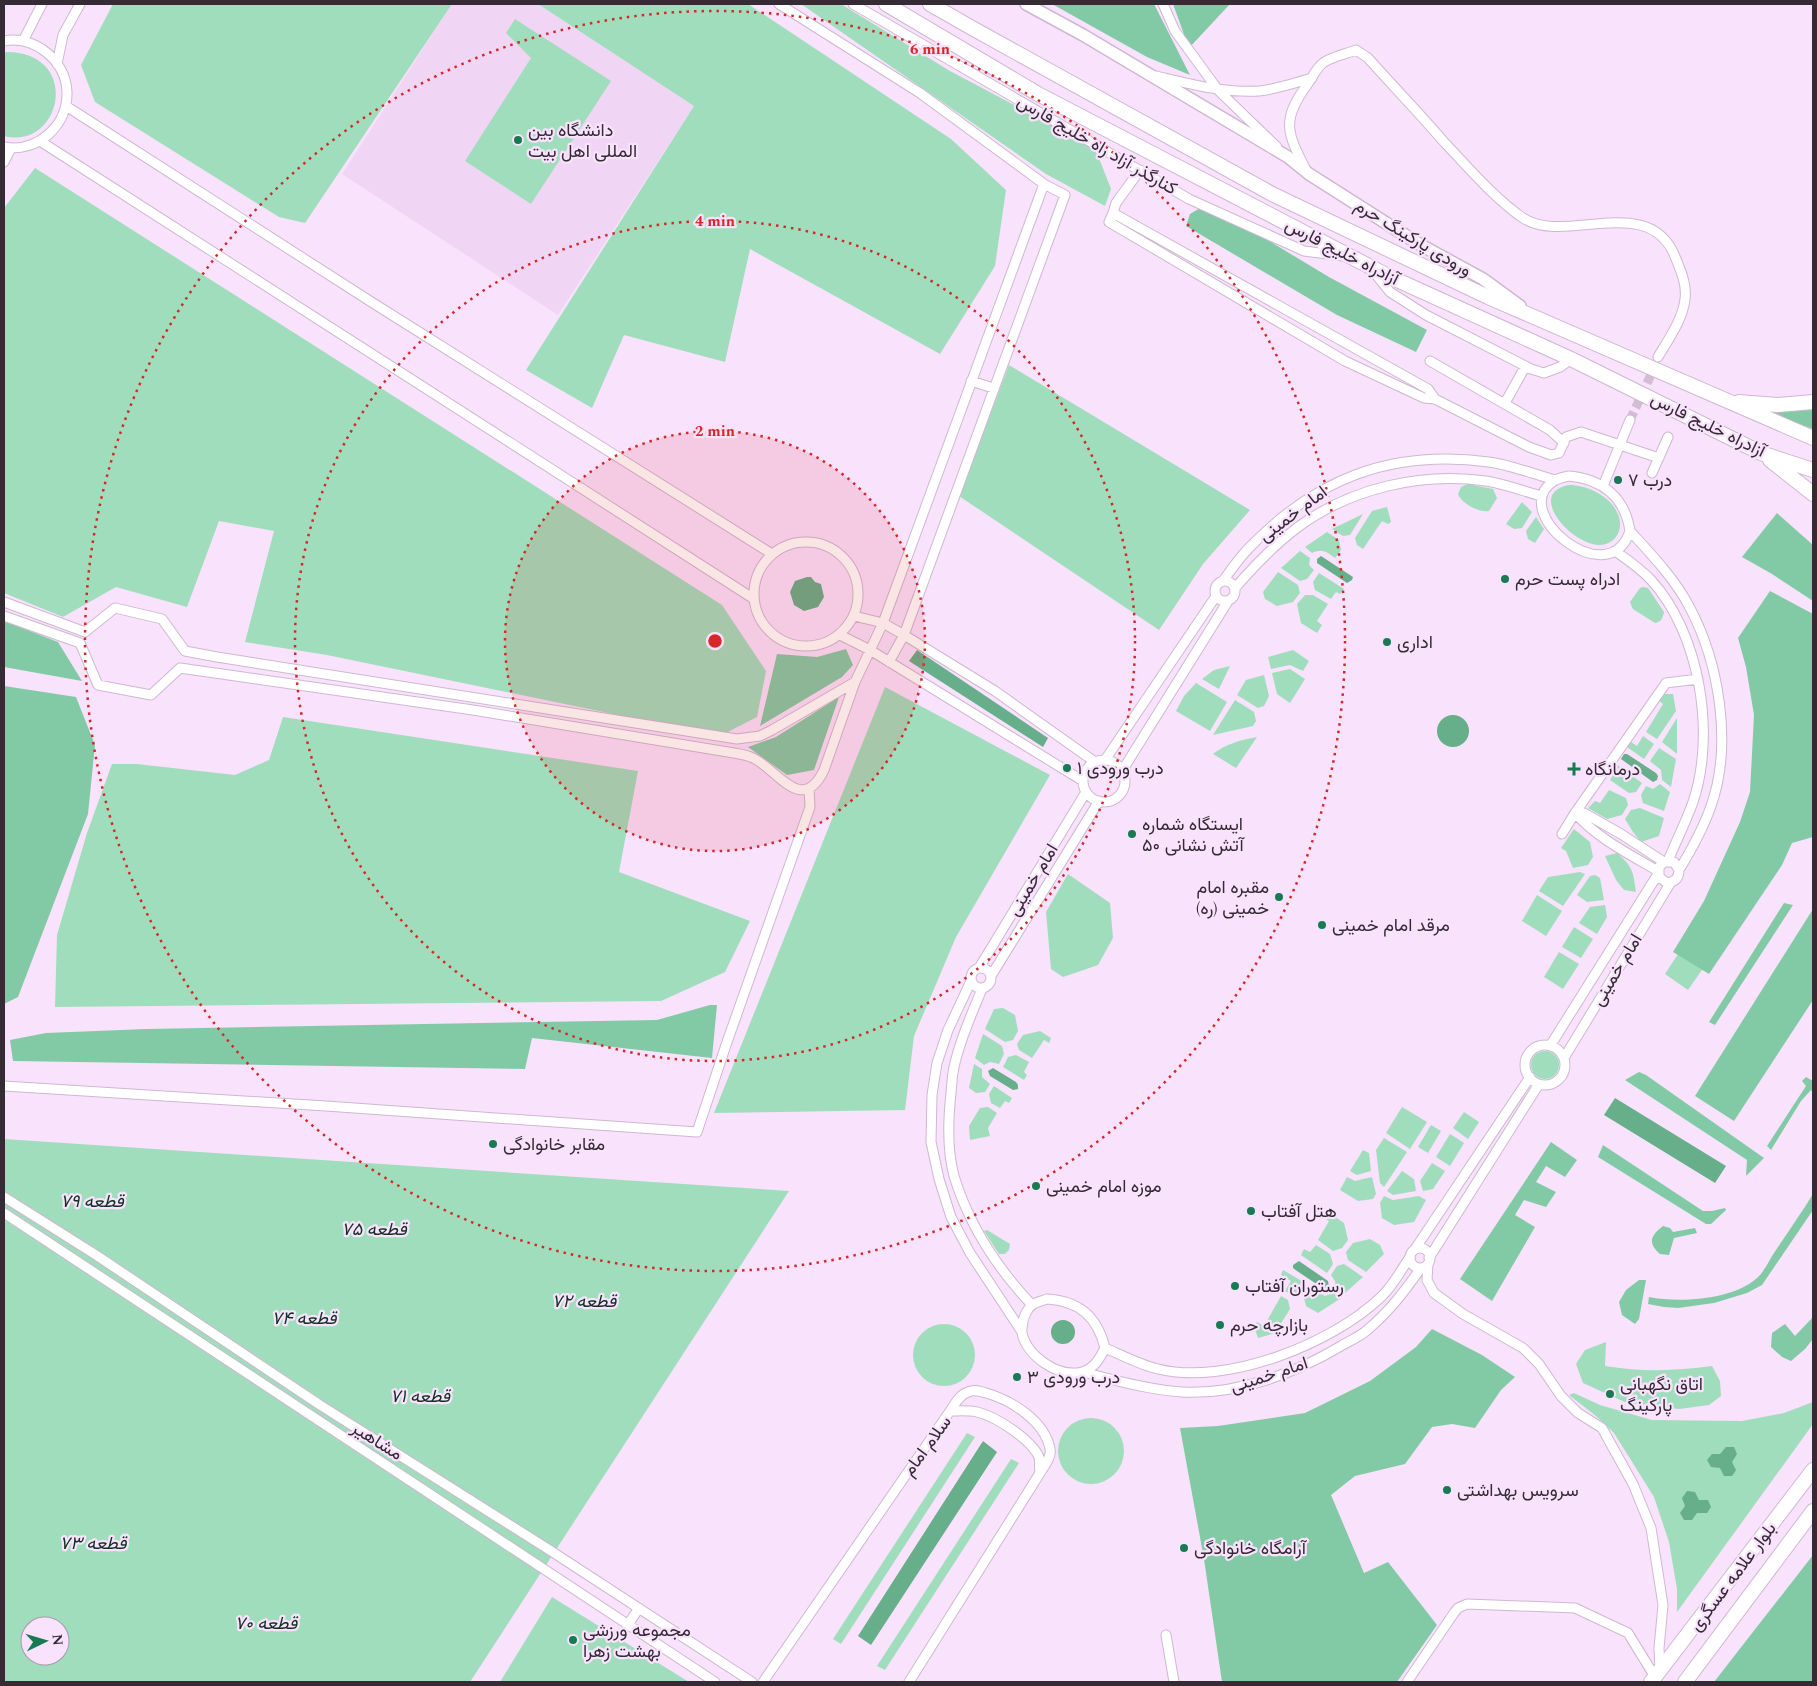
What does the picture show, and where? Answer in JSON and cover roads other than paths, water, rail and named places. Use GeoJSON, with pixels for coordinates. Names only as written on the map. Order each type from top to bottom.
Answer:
{"type":"FeatureCollection","features":[{"type":"Feature","properties":{"kind":"highway","name":"آزادراه خلیج فارس"},"geometry":{"type":"LineString","coordinates":[[886,4],[1038,94],[1367,266],[1571,358],[1762,453],[1813,470]]}},
{"type":"Feature","properties":{"kind":"highway","name":"آزادراه خلیج فارس"},"geometry":{"type":"LineString","coordinates":[[930,4],[1272,194],[1479,293],[1813,438]]}},
{"type":"Feature","properties":{"kind":"highway"},"geometry":{"type":"LineString","coordinates":[[1727,402],[1777,405],[1813,402]]}},
{"type":"Feature","properties":{"kind":"highway"},"geometry":{"type":"LineString","coordinates":[[1762,453],[1813,494]]}},
{"type":"Feature","properties":{"kind":"highway","name":"بلوار علامه عسگری"},"geometry":{"type":"LineString","coordinates":[[1655,1677],[1813,1470]]}},
{"type":"Feature","properties":{"kind":"highway","name":"بلوار علامه عسگری"},"geometry":{"type":"LineString","coordinates":[[1685,1682],[1813,1511]]}},
{"type":"Feature","properties":{"kind":"main road"},"geometry":{"type":"LineString","coordinates":[[1026,4],[1082,34],[1288,157]]}},
{"type":"Feature","properties":{"kind":"main road","name":"ورودی پارکینگ حرم"},"geometry":{"type":"LineString","coordinates":[[1288,157],[1309,174],[1419,244],[1483,280],[1537,319]]}},
{"type":"Feature","properties":{"kind":"street"},"geometry":{"type":"LineString","coordinates":[[23,41],[42,4]]}},
{"type":"Feature","properties":{"kind":"street"},"geometry":{"type":"LineString","coordinates":[[57,64],[63,35],[80,4]]}},
{"type":"Feature","properties":{"kind":"street"},"geometry":{"type":"LineString","coordinates":[[779,4],[920,93],[1044,184],[1065,195],[904,635],[889,662]]}},
{"type":"Feature","properties":{"kind":"street","name":"کنارگذر آزاد راه خلیج فارس"},"geometry":{"type":"LineString","coordinates":[[853,4],[1189,199],[1304,251],[1352,258]]}},
{"type":"Feature","properties":{"kind":"street"},"geometry":{"type":"LineString","coordinates":[[1163,4],[1175,31],[1218,90],[1288,157]]}},
{"type":"Feature","properties":{"kind":"street"},"geometry":{"type":"LineString","coordinates":[[4,41],[23,41],[37,46],[50,54],[65,79],[67,92],[66,106],[61,120],[52,132],[40,141],[26,147],[7,148],[4,162]]}},
{"type":"Feature","properties":{"kind":"street"},"geometry":{"type":"LineString","coordinates":[[1309,174],[1292,142],[1289,126],[1296,100],[1323,63],[1356,50],[1368,58],[1481,182],[1524,218],[1534,223],[1549,226],[1622,222],[1640,225],[1662,236],[1674,252],[1683,278],[1685,299],[1679,317],[1658,357]]}},
{"type":"Feature","properties":{"kind":"street"},"geometry":{"type":"LineString","coordinates":[[1147,74],[1218,90],[1260,90],[1280,87],[1312,78]]}},
{"type":"Feature","properties":{"kind":"street"},"geometry":{"type":"LineString","coordinates":[[66,106],[381,308],[772,554]]}},
{"type":"Feature","properties":{"kind":"street"},"geometry":{"type":"LineString","coordinates":[[40,141],[754,599]]}},
{"type":"Feature","properties":{"kind":"street"},"geometry":{"type":"LineString","coordinates":[[1140,170],[1116,202],[1109,222],[1300,336],[1375,376],[1424,398],[1435,399],[1529,447],[1551,456],[1559,453],[1566,437],[1581,432],[1658,458]]}},
{"type":"Feature","properties":{"kind":"street"},"geometry":{"type":"LineString","coordinates":[[180,668],[473,710],[734,753],[754,758],[788,785],[802,790],[819,783],[855,682],[883,624],[970,381],[1044,184]]}},
{"type":"Feature","properties":{"kind":"street"},"geometry":{"type":"LineString","coordinates":[[1113,213],[1428,389],[1435,399]]}},
{"type":"Feature","properties":{"kind":"street"},"geometry":{"type":"LineString","coordinates":[[1367,266],[1390,292],[1426,315],[1526,367],[1544,373],[1560,367],[1571,358]]}},
{"type":"Feature","properties":{"kind":"street"},"geometry":{"type":"LineString","coordinates":[[1430,361],[1550,430],[1564,443]]}},
{"type":"Feature","properties":{"kind":"street"},"geometry":{"type":"LineString","coordinates":[[1505,404],[1526,367]]}},
{"type":"Feature","properties":{"kind":"street"},"geometry":{"type":"LineString","coordinates":[[970,381],[993,388]]}},
{"type":"Feature","properties":{"kind":"street"},"geometry":{"type":"LineString","coordinates":[[1603,486],[1630,420]]}},
{"type":"Feature","properties":{"kind":"street"},"geometry":{"type":"LineString","coordinates":[[1652,473],[1668,436]]}},
{"type":"Feature","properties":{"kind":"street","name":"امام خمینی"},"geometry":{"type":"LineString","coordinates":[[1222,581],[1248,548],[1283,516],[1317,492],[1348,477],[1369,470],[1394,463],[1430,458],[1458,459],[1491,462],[1555,480]]}},
{"type":"Feature","properties":{"kind":"street"},"geometry":{"type":"LineString","coordinates":[[1575,813],[1613,844],[1658,872],[1661,880],[1671,882],[1678,877],[1679,870],[1697,841],[1712,805],[1720,766],[1722,726],[1720,703],[1709,653],[1689,604],[1665,571],[1630,531],[1624,510],[1617,499],[1603,486],[1582,477],[1568,476],[1555,480],[1546,487],[1541,496],[1543,512],[1550,525],[1569,545],[1586,552],[1596,554],[1615,551],[1622,546],[1630,531]]}},
{"type":"Feature","properties":{"kind":"street","name":"امام خمینی"},"geometry":{"type":"LineString","coordinates":[[1235,588],[1257,563],[1298,527],[1331,507],[1354,496],[1379,488],[1414,481],[1470,480],[1488,482],[1541,496]]}},
{"type":"Feature","properties":{"kind":"street"},"geometry":{"type":"LineString","coordinates":[[800,542],[816,542],[831,548],[844,557],[853,570],[858,585],[858,601],[854,616],[840,635],[826,643],[810,647],[793,646],[778,639],[766,628],[758,614],[754,599],[754,586],[757,574],[763,563],[772,554],[785,546],[800,542]]}},
{"type":"Feature","properties":{"kind":"street"},"geometry":{"type":"LineString","coordinates":[[1615,551],[1636,565],[1652,581],[1672,609],[1692,658],[1698,679],[1703,723],[1701,763],[1693,801],[1666,862],[1658,872]]}},
{"type":"Feature","properties":{"kind":"street"},"geometry":{"type":"LineString","coordinates":[[1104,760],[1216,596],[1216,586],[1222,581],[1229,581],[1235,588],[1234,596],[1228,601],[1122,771]]}},
{"type":"Feature","properties":{"kind":"street"},"geometry":{"type":"LineString","coordinates":[[1216,596],[1221,600],[1228,601]]}},
{"type":"Feature","properties":{"kind":"street"},"geometry":{"type":"LineString","coordinates":[[4,602],[85,632]]}},
{"type":"Feature","properties":{"kind":"street"},"geometry":{"type":"LineString","coordinates":[[80,644],[85,632],[115,608],[162,619],[185,651],[474,699],[736,739],[754,737],[772,730],[855,682]]}},
{"type":"Feature","properties":{"kind":"street"},"geometry":{"type":"LineString","coordinates":[[4,616],[80,644],[98,684],[151,695],[180,668],[185,651]]}},
{"type":"Feature","properties":{"kind":"street"},"geometry":{"type":"LineString","coordinates":[[854,616],[883,624],[904,635],[995,691],[1095,762]]}},
{"type":"Feature","properties":{"kind":"street"},"geometry":{"type":"LineString","coordinates":[[840,635],[870,650],[1083,781]]}},
{"type":"Feature","properties":{"kind":"street"},"geometry":{"type":"LineString","coordinates":[[1562,834],[1666,683],[1698,679]]}},
{"type":"Feature","properties":{"kind":"street"},"geometry":{"type":"LineString","coordinates":[[1104,760],[1111,761],[1122,771],[1124,784],[1118,796],[1112,800],[1099,801],[1086,792],[1083,781],[1086,770],[1095,762],[1104,760]]}},
{"type":"Feature","properties":{"kind":"street"},"geometry":{"type":"LineString","coordinates":[[4,1086],[345,1107],[697,1132],[810,807],[809,788]]}},
{"type":"Feature","properties":{"kind":"street","name":"امام خمینی"},"geometry":{"type":"LineString","coordinates":[[979,968],[1086,792]]}},
{"type":"Feature","properties":{"kind":"street","name":"امام خمینی"},"geometry":{"type":"LineString","coordinates":[[991,976],[1099,801]]}},
{"type":"Feature","properties":{"kind":"street"},"geometry":{"type":"LineString","coordinates":[[1575,813],[1584,813],[1666,862],[1677,864],[1679,870]]}},
{"type":"Feature","properties":{"kind":"street","name":"امام خمینی"},"geometry":{"type":"LineString","coordinates":[[1550,1046],[1658,872]]}},
{"type":"Feature","properties":{"kind":"street","name":"امام خمینی"},"geometry":{"type":"LineString","coordinates":[[1564,1058],[1671,882]]}},
{"type":"Feature","properties":{"kind":"street"},"geometry":{"type":"LineString","coordinates":[[971,981],[976,988],[982,989],[988,986],[991,976],[985,968],[979,968],[972,972],[971,981],[948,1030],[937,1063],[932,1094],[931,1142],[939,1179],[951,1217],[970,1253],[1022,1332],[1028,1348],[1042,1362],[1066,1372],[1082,1372],[1098,1361],[1105,1348],[1101,1333],[1093,1320],[1072,1303],[1059,1300],[1046,1299],[1032,1305],[1024,1316],[1022,1332]]}},
{"type":"Feature","properties":{"kind":"street"},"geometry":{"type":"LineString","coordinates":[[982,989],[967,1024],[954,1065],[949,1106],[948,1141],[954,1176],[971,1220],[996,1263],[1012,1284],[1032,1305]]}},
{"type":"Feature","properties":{"kind":"street"},"geometry":{"type":"LineString","coordinates":[[1538,1046],[1556,1048],[1564,1058],[1564,1070],[1557,1081],[1552,1084],[1539,1084],[1530,1077],[1525,1066],[1528,1054],[1538,1046]]}},
{"type":"Feature","properties":{"kind":"street","name":"امام خمینی"},"geometry":{"type":"LineString","coordinates":[[1105,1348],[1158,1369],[1193,1374],[1225,1371],[1293,1350],[1327,1335],[1349,1322],[1383,1295],[1530,1077]]}},
{"type":"Feature","properties":{"kind":"street","name":"امام خمینی"},"geometry":{"type":"LineString","coordinates":[[1082,1372],[1128,1384],[1182,1392],[1218,1391],[1254,1384],[1292,1371],[1365,1332],[1396,1303],[1426,1263],[1539,1084]]}},
{"type":"Feature","properties":{"kind":"street","name":"مشاهیر"},"geometry":{"type":"LineString","coordinates":[[4,1198],[96,1255],[320,1405],[548,1549],[752,1682]]}},
{"type":"Feature","properties":{"kind":"street","name":"مشاهیر"},"geometry":{"type":"LineString","coordinates":[[4,1213],[627,1626],[715,1682]]}},
{"type":"Feature","properties":{"kind":"street"},"geometry":{"type":"LineString","coordinates":[[1426,1263],[1413,1265],[1412,1253],[1425,1250],[1429,1255],[1426,1263],[1427,1280],[1434,1293],[1463,1314],[1523,1348],[1539,1364],[1561,1396],[1578,1413],[1602,1428],[1634,1484],[1651,1528],[1663,1604],[1655,1677]]}},
{"type":"Feature","properties":{"kind":"street"},"geometry":{"type":"LineString","coordinates":[[909,1682],[1050,1456],[1050,1448],[1044,1434],[1030,1417],[1018,1406],[999,1397],[977,1390],[968,1391],[960,1396],[950,1411]]}},
{"type":"Feature","properties":{"kind":"street","name":"سلام امام"},"geometry":{"type":"LineString","coordinates":[[763,1682],[950,1411],[976,1412],[996,1419],[1014,1431],[1039,1458],[1040,1473]]}},
{"type":"Feature","properties":{"kind":"street"},"geometry":{"type":"LineString","coordinates":[[1407,1682],[1454,1613],[1458,1608],[1467,1604],[1574,1608],[1628,1633],[1655,1677]]}},
{"type":"Feature","properties":{"kind":"street"},"geometry":{"type":"LineString","coordinates":[[627,1626],[639,1608]]}},
{"type":"Feature","properties":{"kind":"street"},"geometry":{"type":"LineString","coordinates":[[1166,1635],[1174,1682]]}},
{"type":"Feature","properties":{"kind":"tunnel"},"geometry":{"type":"LineString","coordinates":[[1630,420],[1655,366]]}},
{"type":"Feature","properties":{"kind":"place","name":"دانشگاه بین المللی اهل بیت"},"geometry":{"type":"Point","coordinates":[518,140]}},
{"type":"Feature","properties":{"kind":"place","name":"درب ۷"},"geometry":{"type":"Point","coordinates":[1618,480]}},
{"type":"Feature","properties":{"kind":"place","name":"ادراه پست حرم"},"geometry":{"type":"Point","coordinates":[1505,579]}},
{"type":"Feature","properties":{"kind":"place","name":"اداری"},"geometry":{"type":"Point","coordinates":[1387,642]}},
{"type":"Feature","properties":{"kind":"place","name":"درب ورودی ۱"},"geometry":{"type":"Point","coordinates":[1067,768]}},
{"type":"Feature","properties":{"kind":"place","name":"درمانگاه"},"geometry":{"type":"Point","coordinates":[1574,769]}},
{"type":"Feature","properties":{"kind":"place","name":"ایستگاه شماره ۵۰ آتش نشانی"},"geometry":{"type":"Point","coordinates":[1132,834]}},
{"type":"Feature","properties":{"kind":"place","name":"مقبره امام خمینی (ره)"},"geometry":{"type":"Point","coordinates":[1279,897]}},
{"type":"Feature","properties":{"kind":"place","name":"مرقد امام خمینی"},"geometry":{"type":"Point","coordinates":[1322,925]}},
{"type":"Feature","properties":{"kind":"place","name":"مقابر خانوادگی"},"geometry":{"type":"Point","coordinates":[493,1144]}},
{"type":"Feature","properties":{"kind":"place","name":"موزه امام خمینی"},"geometry":{"type":"Point","coordinates":[1036,1186]}},
{"type":"Feature","properties":{"kind":"place","name":"هتل آفتاب"},"geometry":{"type":"Point","coordinates":[1251,1211]}},
{"type":"Feature","properties":{"kind":"place","name":"رستوران آفتاب"},"geometry":{"type":"Point","coordinates":[1235,1286]}},
{"type":"Feature","properties":{"kind":"place","name":"بازارچه حرم"},"geometry":{"type":"Point","coordinates":[1220,1325]}},
{"type":"Feature","properties":{"kind":"place","name":"درب ورودی ۳"},"geometry":{"type":"Point","coordinates":[1017,1377]}},
{"type":"Feature","properties":{"kind":"place","name":"اتاق نگهبانی پارکینگ"},"geometry":{"type":"Point","coordinates":[1610,1394]}},
{"type":"Feature","properties":{"kind":"place","name":"سرویس بهداشتی"},"geometry":{"type":"Point","coordinates":[1447,1490]}},
{"type":"Feature","properties":{"kind":"place","name":"آرامگاه خانوادگی"},"geometry":{"type":"Point","coordinates":[1184,1548]}},
{"type":"Feature","properties":{"kind":"place","name":"مجموعه ورزشی بهشت زهرا"},"geometry":{"type":"Point","coordinates":[573,1640]}},
{"type":"Feature","properties":{"kind":"park label","name":"قطعه ۷۹"},"geometry":{"type":"Point","coordinates":[92,1201]}},
{"type":"Feature","properties":{"kind":"park label","name":"قطعه ۷۵"},"geometry":{"type":"Point","coordinates":[374,1229]}},
{"type":"Feature","properties":{"kind":"park label","name":"قطعه ۷۲"},"geometry":{"type":"Point","coordinates":[584,1301]}},
{"type":"Feature","properties":{"kind":"park label","name":"قطعه ۷۴"},"geometry":{"type":"Point","coordinates":[304,1318]}},
{"type":"Feature","properties":{"kind":"park label","name":"قطعه ۷۱"},"geometry":{"type":"Point","coordinates":[420,1396]}},
{"type":"Feature","properties":{"kind":"park label","name":"قطعه ۷۳"},"geometry":{"type":"Point","coordinates":[93,1543]}},
{"type":"Feature","properties":{"kind":"park label","name":"قطعه ۷۰"},"geometry":{"type":"Point","coordinates":[266,1623]}}]}
